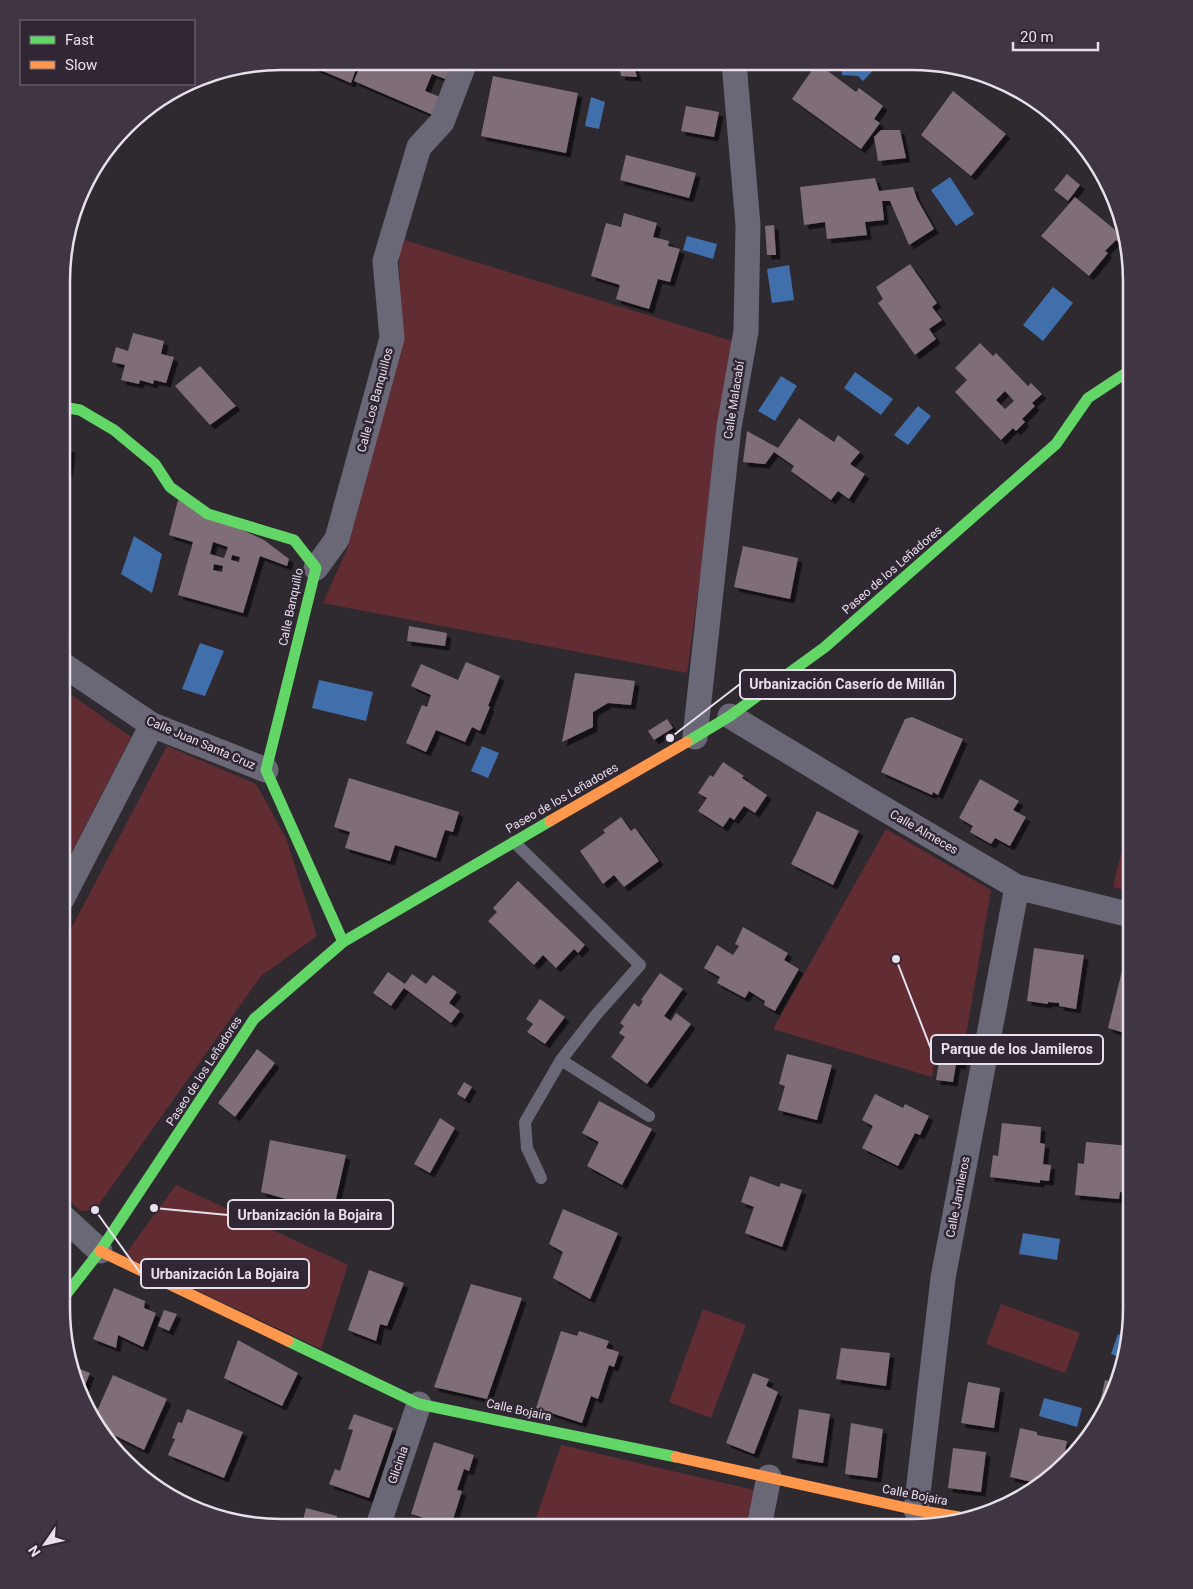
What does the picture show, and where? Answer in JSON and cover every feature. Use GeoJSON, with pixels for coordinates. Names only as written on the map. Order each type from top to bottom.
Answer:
{"type":"FeatureCollection","features":[{"type":"Feature","properties":{"kind":"street","name":"Calle Los Banquillos"},"geometry":{"type":"LineString","coordinates":[[316,568],[337,539],[392,338],[385,260],[418,147],[442,122],[462,70]]}},
{"type":"Feature","properties":{"kind":"street","name":"Calle Malacabí"},"geometry":{"type":"LineString","coordinates":[[695,737],[729,427],[746,331],[748,225],[735,70]]}},
{"type":"Feature","properties":{"kind":"street","name":"Paseo de los Leñadores"},"geometry":{"type":"LineString","coordinates":[[70,1289],[100,1251],[254,1019],[342,942],[730,716],[825,647],[1056,444],[1088,398],[1123,375]]}},
{"type":"Feature","properties":{"kind":"street","name":"Calle Banquillo"},"geometry":{"type":"LineString","coordinates":[[70,408],[80,410],[114,430],[155,464],[170,488],[208,514],[294,540],[316,568],[266,770]]}},
{"type":"Feature","properties":{"kind":"street","name":"Calle Juan Santa Cruz"},"geometry":{"type":"LineString","coordinates":[[70,669],[152,725],[266,770]]}},
{"type":"Feature","properties":{"kind":"street","name":"Calle Almeces"},"geometry":{"type":"LineString","coordinates":[[730,716],[1017,887],[1123,913]]}},
{"type":"Feature","properties":{"kind":"street"},"geometry":{"type":"LineString","coordinates":[[70,884],[152,725]]}},
{"type":"Feature","properties":{"kind":"street"},"geometry":{"type":"LineString","coordinates":[[266,770],[342,942]]}},
{"type":"Feature","properties":{"kind":"street","name":"Calle Jamileros"},"geometry":{"type":"LineString","coordinates":[[916,1510],[942,1278],[1017,887]]}},
{"type":"Feature","properties":{"kind":"street"},"geometry":{"type":"LineString","coordinates":[[70,1223],[100,1251]]}},
{"type":"Feature","properties":{"kind":"street","name":"Calle Bojaira"},"geometry":{"type":"LineString","coordinates":[[100,1251],[419,1404],[769,1477],[916,1510],[950,1515]]}},
{"type":"Feature","properties":{"kind":"street","name":"Glicinia"},"geometry":{"type":"LineString","coordinates":[[380,1519],[419,1404]]}},
{"type":"Feature","properties":{"kind":"street"},"geometry":{"type":"LineString","coordinates":[[761,1519],[769,1477]]}},
{"type":"Feature","properties":{"kind":"lane"},"geometry":{"type":"LineString","coordinates":[[514,842],[640,965],[595,1016],[561,1060],[525,1122],[527,1148],[541,1178]]}},
{"type":"Feature","properties":{"kind":"lane"},"geometry":{"type":"LineString","coordinates":[[561,1060],[649,1116]]}},
{"type":"Feature","properties":{"kind":"shaded area"},"geometry":{"type":"Polygon","coordinates":[[[398,238],[732,341],[687,673],[323,603],[348,547],[402,343],[398,238]]]}},
{"type":"Feature","properties":{"kind":"shaded area"},"geometry":{"type":"Polygon","coordinates":[[[70,694],[131,737],[70,855],[70,694]]]}},
{"type":"Feature","properties":{"kind":"shaded area"},"geometry":{"type":"Polygon","coordinates":[[[167,746],[256,784],[286,838],[317,936],[261,976],[95,1210],[80,1211],[70,1201],[70,931],[167,746]]]}},
{"type":"Feature","properties":{"kind":"shaded area"},"geometry":{"type":"Polygon","coordinates":[[[886,829],[991,890],[964,1047],[937,1042],[932,1077],[773,1029],[886,829]]]}},
{"type":"Feature","properties":{"kind":"shaded area"},"geometry":{"type":"Polygon","coordinates":[[[1123,846],[1123,890],[1113,887],[1123,846]]]}},
{"type":"Feature","properties":{"kind":"shaded area"},"geometry":{"type":"Polygon","coordinates":[[[176,1185],[348,1265],[321,1349],[124,1256],[176,1185]]]}},
{"type":"Feature","properties":{"kind":"shaded area"},"geometry":{"type":"Polygon","coordinates":[[[1001,1304],[1080,1333],[1065,1373],[986,1344],[1001,1304]]]}},
{"type":"Feature","properties":{"kind":"shaded area"},"geometry":{"type":"Polygon","coordinates":[[[703,1309],[746,1325],[711,1418],[669,1402],[703,1309]]]}},
{"type":"Feature","properties":{"kind":"shaded area"},"geometry":{"type":"Polygon","coordinates":[[[561,1445],[754,1490],[748,1519],[536,1519],[561,1445]]]}},
{"type":"Feature","properties":{"kind":"water"},"geometry":{"type":"Polygon","coordinates":[[[842,70],[873,70],[863,81],[858,76],[842,75],[842,70]]]}},
{"type":"Feature","properties":{"kind":"water"},"geometry":{"type":"Polygon","coordinates":[[[591,97],[605,102],[599,129],[585,126],[591,97]]]}},
{"type":"Feature","properties":{"kind":"water"},"geometry":{"type":"Polygon","coordinates":[[[950,177],[974,214],[956,226],[931,190],[950,177]]]}},
{"type":"Feature","properties":{"kind":"water"},"geometry":{"type":"Polygon","coordinates":[[[687,236],[717,244],[713,259],[683,250],[687,236]]]}},
{"type":"Feature","properties":{"kind":"water"},"geometry":{"type":"Polygon","coordinates":[[[789,265],[794,300],[772,303],[767,269],[789,265]]]}},
{"type":"Feature","properties":{"kind":"water"},"geometry":{"type":"Polygon","coordinates":[[[1053,287],[1073,303],[1043,341],[1023,325],[1053,287]]]}},
{"type":"Feature","properties":{"kind":"water"},"geometry":{"type":"Polygon","coordinates":[[[855,372],[893,399],[881,415],[844,388],[855,372]]]}},
{"type":"Feature","properties":{"kind":"water"},"geometry":{"type":"Polygon","coordinates":[[[781,376],[797,386],[775,421],[758,411],[781,376]]]}},
{"type":"Feature","properties":{"kind":"water"},"geometry":{"type":"Polygon","coordinates":[[[918,406],[931,416],[908,445],[894,435],[918,406]]]}},
{"type":"Feature","properties":{"kind":"water"},"geometry":{"type":"Polygon","coordinates":[[[134,536],[162,554],[152,593],[121,574],[134,536]]]}},
{"type":"Feature","properties":{"kind":"water"},"geometry":{"type":"Polygon","coordinates":[[[200,643],[224,651],[205,696],[182,689],[200,643]]]}},
{"type":"Feature","properties":{"kind":"water"},"geometry":{"type":"Polygon","coordinates":[[[319,680],[373,692],[366,721],[312,708],[319,680]]]}},
{"type":"Feature","properties":{"kind":"water"},"geometry":{"type":"Polygon","coordinates":[[[482,746],[499,753],[488,778],[471,771],[482,746]]]}},
{"type":"Feature","properties":{"kind":"water"},"geometry":{"type":"Polygon","coordinates":[[[1023,1233],[1060,1239],[1057,1260],[1019,1254],[1023,1233]]]}},
{"type":"Feature","properties":{"kind":"water"},"geometry":{"type":"Polygon","coordinates":[[[1118,1334],[1121,1335],[1117,1356],[1111,1354],[1118,1334]]]}},
{"type":"Feature","properties":{"kind":"water"},"geometry":{"type":"Polygon","coordinates":[[[1044,1398],[1082,1408],[1077,1427],[1039,1416],[1044,1398]]]}},
{"type":"Feature","properties":{"kind":"building"},"geometry":{"type":"Polygon","coordinates":[[[320,70],[356,70],[351,83],[320,70]]]}},
{"type":"Feature","properties":{"kind":"building"},"geometry":{"type":"Polygon","coordinates":[[[358,70],[451,70],[448,80],[432,74],[425,91],[440,97],[433,115],[354,81],[358,70]]]}},
{"type":"Feature","properties":{"kind":"building"},"geometry":{"type":"Polygon","coordinates":[[[620,70],[635,70],[637,77],[621,76],[620,70]]]}},
{"type":"Feature","properties":{"kind":"building"},"geometry":{"type":"Polygon","coordinates":[[[812,70],[826,70],[856,92],[859,88],[883,106],[874,119],[880,123],[861,149],[792,99],[812,70]]]}},
{"type":"Feature","properties":{"kind":"building"},"geometry":{"type":"Polygon","coordinates":[[[493,76],[578,93],[566,153],[481,136],[493,76]]]}},
{"type":"Feature","properties":{"kind":"building"},"geometry":{"type":"Polygon","coordinates":[[[953,91],[1006,134],[971,176],[921,135],[953,91]]]}},
{"type":"Feature","properties":{"kind":"building"},"geometry":{"type":"Polygon","coordinates":[[[686,106],[719,112],[714,137],[681,131],[686,106]]]}},
{"type":"Feature","properties":{"kind":"building"},"geometry":{"type":"Polygon","coordinates":[[[881,130],[900,130],[906,158],[878,161],[874,137],[881,130]]]}},
{"type":"Feature","properties":{"kind":"building"},"geometry":{"type":"Polygon","coordinates":[[[626,155],[696,173],[689,198],[620,180],[626,155]]]}},
{"type":"Feature","properties":{"kind":"building"},"geometry":{"type":"Polygon","coordinates":[[[1067,174],[1080,185],[1068,201],[1054,190],[1067,174]]]}},
{"type":"Feature","properties":{"kind":"building"},"geometry":{"type":"Polygon","coordinates":[[[875,178],[879,191],[913,187],[917,199],[934,229],[909,245],[890,201],[882,201],[884,220],[865,222],[867,235],[827,239],[825,222],[804,225],[800,187],[875,178]]]}},
{"type":"Feature","properties":{"kind":"building"},"geometry":{"type":"Polygon","coordinates":[[[1075,197],[1117,232],[1119,243],[1116,240],[1105,251],[1108,253],[1089,276],[1041,236],[1075,197]]]}},
{"type":"Feature","properties":{"kind":"building"},"geometry":{"type":"Polygon","coordinates":[[[624,213],[657,223],[653,237],[669,241],[668,246],[680,249],[670,282],[658,279],[649,309],[616,299],[620,285],[591,276],[606,223],[621,227],[624,213]]]}},
{"type":"Feature","properties":{"kind":"building"},"geometry":{"type":"Polygon","coordinates":[[[774,225],[776,255],[767,255],[765,226],[774,225]]]}},
{"type":"Feature","properties":{"kind":"building"},"geometry":{"type":"Polygon","coordinates":[[[910,264],[937,303],[932,307],[942,320],[929,329],[936,339],[915,355],[878,303],[883,299],[876,287],[910,264]]]}},
{"type":"Feature","properties":{"kind":"building"},"geometry":{"type":"Polygon","coordinates":[[[133,333],[164,341],[161,354],[174,357],[166,383],[154,380],[153,384],[140,380],[139,384],[121,380],[125,365],[112,362],[116,347],[128,351],[133,333]]]}},
{"type":"Feature","properties":{"kind":"building"},"geometry":{"type":"Polygon","coordinates":[[[980,343],[993,356],[996,353],[1028,386],[1031,383],[1042,394],[1032,403],[1035,406],[1022,419],[1025,422],[1016,431],[1013,428],[1001,440],[955,392],[967,380],[955,368],[980,343]],[[1005,391],[996,400],[1005,409],[1014,401],[1005,391]]]}},
{"type":"Feature","properties":{"kind":"building"},"geometry":{"type":"Polygon","coordinates":[[[200,366],[236,406],[210,425],[175,386],[200,366]]]}},
{"type":"Feature","properties":{"kind":"building"},"geometry":{"type":"Polygon","coordinates":[[[799,418],[834,442],[838,435],[860,452],[850,464],[865,474],[849,499],[838,491],[831,500],[791,471],[794,466],[774,452],[765,464],[743,462],[747,431],[778,448],[799,418]]]}},
{"type":"Feature","properties":{"kind":"building"},"geometry":{"type":"Polygon","coordinates":[[[178,500],[264,540],[289,559],[287,566],[260,556],[243,613],[178,595],[193,542],[169,535],[178,500]],[[213,542],[210,554],[224,558],[228,547],[213,542]],[[232,555],[231,560],[239,562],[240,557],[232,555]],[[214,564],[213,570],[222,572],[223,566],[214,564]]]}},
{"type":"Feature","properties":{"kind":"building"},"geometry":{"type":"Polygon","coordinates":[[[743,546],[798,558],[790,599],[734,587],[743,546]]]}},
{"type":"Feature","properties":{"kind":"building"},"geometry":{"type":"Polygon","coordinates":[[[409,626],[447,633],[445,646],[407,641],[409,626]]]}},
{"type":"Feature","properties":{"kind":"building"},"geometry":{"type":"Polygon","coordinates":[[[466,662],[500,676],[480,731],[472,727],[465,742],[436,730],[426,752],[406,743],[422,705],[427,707],[431,695],[411,686],[421,664],[458,680],[466,662]]]}},
{"type":"Feature","properties":{"kind":"building"},"geometry":{"type":"Polygon","coordinates":[[[575,673],[635,681],[631,705],[608,703],[593,712],[593,727],[562,742],[575,673]]]}},
{"type":"Feature","properties":{"kind":"building"},"geometry":{"type":"Polygon","coordinates":[[[912,717],[963,739],[938,795],[933,792],[932,795],[881,772],[905,719],[912,717]]]}},
{"type":"Feature","properties":{"kind":"building"},"geometry":{"type":"Polygon","coordinates":[[[667,719],[673,728],[654,740],[648,731],[667,719]]]}},
{"type":"Feature","properties":{"kind":"building"},"geometry":{"type":"Polygon","coordinates":[[[723,762],[767,795],[755,813],[744,806],[734,820],[730,817],[723,827],[698,811],[707,798],[698,793],[710,775],[713,777],[723,762]]]}},
{"type":"Feature","properties":{"kind":"building"},"geometry":{"type":"Polygon","coordinates":[[[349,778],[459,812],[453,832],[445,830],[436,858],[395,845],[390,861],[345,848],[350,832],[334,827],[349,778]]]}},
{"type":"Feature","properties":{"kind":"building"},"geometry":{"type":"Polygon","coordinates":[[[980,779],[1019,801],[1013,810],[1026,817],[1010,846],[995,838],[991,844],[970,832],[973,826],[959,818],[980,779]]]}},
{"type":"Feature","properties":{"kind":"building"},"geometry":{"type":"Polygon","coordinates":[[[817,811],[859,831],[833,885],[791,864],[817,811]]]}},
{"type":"Feature","properties":{"kind":"building"},"geometry":{"type":"Polygon","coordinates":[[[621,817],[631,831],[635,828],[659,861],[624,887],[614,875],[603,884],[580,851],[605,833],[603,830],[621,817]]]}},
{"type":"Feature","properties":{"kind":"building"},"geometry":{"type":"Polygon","coordinates":[[[518,881],[585,945],[578,953],[574,949],[556,968],[543,955],[534,965],[488,921],[497,912],[493,908],[518,881]]]}},
{"type":"Feature","properties":{"kind":"building"},"geometry":{"type":"Polygon","coordinates":[[[743,927],[788,953],[784,960],[799,969],[775,1011],[764,1005],[765,1001],[749,991],[745,998],[717,983],[720,977],[704,968],[717,945],[733,955],[739,946],[735,944],[743,927]]]}},
{"type":"Feature","properties":{"kind":"building"},"geometry":{"type":"Polygon","coordinates":[[[1034,948],[1084,955],[1076,1009],[1059,1006],[1059,1003],[1048,1002],[1048,1004],[1027,1001],[1034,948]]]}},
{"type":"Feature","properties":{"kind":"building"},"geometry":{"type":"Polygon","coordinates":[[[1122,971],[1123,971],[1123,1033],[1108,1028],[1122,971]]]}},
{"type":"Feature","properties":{"kind":"building"},"geometry":{"type":"Polygon","coordinates":[[[388,972],[405,984],[412,974],[426,984],[433,975],[457,992],[449,1003],[460,1011],[451,1023],[404,988],[391,1006],[373,993],[388,972]]]}},
{"type":"Feature","properties":{"kind":"building"},"geometry":{"type":"Polygon","coordinates":[[[660,973],[683,989],[664,1016],[671,1021],[676,1013],[691,1024],[647,1084],[611,1057],[625,1037],[619,1033],[624,1026],[620,1023],[634,1003],[639,1007],[643,1001],[641,1000],[660,973]]]}},
{"type":"Feature","properties":{"kind":"building"},"geometry":{"type":"Polygon","coordinates":[[[540,999],[565,1017],[545,1044],[527,1032],[533,1024],[526,1019],[540,999]]]}},
{"type":"Feature","properties":{"kind":"building"},"geometry":{"type":"Polygon","coordinates":[[[257,1049],[275,1063],[235,1117],[218,1103],[257,1049]]]}},
{"type":"Feature","properties":{"kind":"building"},"geometry":{"type":"Polygon","coordinates":[[[941,1049],[963,1053],[961,1065],[956,1064],[953,1082],[936,1080],[941,1049]]]}},
{"type":"Feature","properties":{"kind":"building"},"geometry":{"type":"Polygon","coordinates":[[[787,1054],[832,1065],[817,1120],[778,1110],[785,1086],[779,1084],[787,1054]]]}},
{"type":"Feature","properties":{"kind":"building"},"geometry":{"type":"Polygon","coordinates":[[[464,1082],[472,1087],[465,1099],[457,1094],[464,1082]]]}},
{"type":"Feature","properties":{"kind":"building"},"geometry":{"type":"Polygon","coordinates":[[[875,1094],[903,1108],[905,1104],[929,1116],[920,1135],[915,1133],[898,1166],[862,1148],[873,1126],[862,1120],[875,1094]]]}},
{"type":"Feature","properties":{"kind":"building"},"geometry":{"type":"Polygon","coordinates":[[[599,1101],[652,1129],[622,1185],[587,1166],[599,1142],[582,1133],[599,1101]]]}},
{"type":"Feature","properties":{"kind":"building"},"geometry":{"type":"Polygon","coordinates":[[[440,1118],[455,1128],[430,1173],[414,1164],[440,1118]]]}},
{"type":"Feature","properties":{"kind":"building"},"geometry":{"type":"Polygon","coordinates":[[[1002,1123],[1041,1127],[1040,1143],[1045,1144],[1043,1164],[1051,1165],[1049,1181],[1040,1180],[1040,1183],[990,1177],[993,1155],[998,1156],[1002,1123]]]}},
{"type":"Feature","properties":{"kind":"building"},"geometry":{"type":"Polygon","coordinates":[[[270,1140],[346,1155],[333,1212],[261,1192],[270,1140]]]}},
{"type":"Feature","properties":{"kind":"building"},"geometry":{"type":"Polygon","coordinates":[[[1086,1142],[1123,1145],[1123,1192],[1120,1192],[1119,1199],[1075,1195],[1078,1163],[1084,1164],[1086,1142]]]}},
{"type":"Feature","properties":{"kind":"building"},"geometry":{"type":"Polygon","coordinates":[[[750,1176],[779,1187],[781,1183],[802,1190],[782,1247],[745,1233],[754,1207],[741,1202],[750,1176]]]}},
{"type":"Feature","properties":{"kind":"building"},"geometry":{"type":"Polygon","coordinates":[[[563,1209],[618,1233],[590,1299],[553,1278],[563,1252],[549,1244],[563,1209]]]}},
{"type":"Feature","properties":{"kind":"building"},"geometry":{"type":"Polygon","coordinates":[[[369,1270],[404,1283],[387,1326],[380,1324],[376,1341],[348,1330],[369,1270]]]}},
{"type":"Feature","properties":{"kind":"building"},"geometry":{"type":"Polygon","coordinates":[[[471,1284],[522,1298],[487,1399],[434,1387],[471,1284]]]}},
{"type":"Feature","properties":{"kind":"building"},"geometry":{"type":"Polygon","coordinates":[[[114,1288],[145,1301],[144,1308],[156,1313],[143,1347],[118,1335],[116,1348],[93,1339],[114,1288]]]}},
{"type":"Feature","properties":{"kind":"building"},"geometry":{"type":"Polygon","coordinates":[[[164,1310],[177,1314],[169,1331],[158,1326],[164,1310]]]}},
{"type":"Feature","properties":{"kind":"building"},"geometry":{"type":"Polygon","coordinates":[[[561,1331],[577,1336],[579,1331],[609,1341],[606,1348],[619,1352],[614,1367],[609,1365],[598,1399],[591,1396],[582,1423],[536,1408],[561,1331]]]}},
{"type":"Feature","properties":{"kind":"building"},"geometry":{"type":"Polygon","coordinates":[[[238,1340],[298,1373],[282,1406],[224,1378],[238,1340]]]}},
{"type":"Feature","properties":{"kind":"building"},"geometry":{"type":"Polygon","coordinates":[[[841,1348],[890,1353],[886,1386],[836,1379],[841,1348]]]}},
{"type":"Feature","properties":{"kind":"building"},"geometry":{"type":"Polygon","coordinates":[[[79,1368],[90,1373],[85,1386],[79,1368]]]}},
{"type":"Feature","properties":{"kind":"building"},"geometry":{"type":"Polygon","coordinates":[[[753,1373],[769,1379],[766,1386],[778,1392],[754,1454],[726,1443],[753,1373]]]}},
{"type":"Feature","properties":{"kind":"building"},"geometry":{"type":"Polygon","coordinates":[[[113,1375],[167,1399],[144,1450],[112,1434],[97,1412],[113,1375]]]}},
{"type":"Feature","properties":{"kind":"building"},"geometry":{"type":"Polygon","coordinates":[[[1105,1380],[1110,1381],[1107,1389],[1100,1405],[1105,1380]]]}},
{"type":"Feature","properties":{"kind":"building"},"geometry":{"type":"Polygon","coordinates":[[[968,1382],[1000,1388],[994,1428],[961,1423],[968,1382]]]}},
{"type":"Feature","properties":{"kind":"building"},"geometry":{"type":"Polygon","coordinates":[[[187,1409],[243,1432],[224,1478],[168,1455],[175,1439],[172,1438],[178,1422],[182,1423],[187,1409]]]}},
{"type":"Feature","properties":{"kind":"building"},"geometry":{"type":"Polygon","coordinates":[[[799,1409],[830,1414],[823,1463],[792,1458],[799,1409]]]}},
{"type":"Feature","properties":{"kind":"building"},"geometry":{"type":"Polygon","coordinates":[[[354,1414],[393,1428],[369,1498],[329,1484],[335,1469],[340,1471],[353,1430],[348,1429],[354,1414]]]}},
{"type":"Feature","properties":{"kind":"building"},"geometry":{"type":"Polygon","coordinates":[[[851,1423],[883,1429],[877,1478],[845,1474],[851,1423]]]}},
{"type":"Feature","properties":{"kind":"building"},"geometry":{"type":"Polygon","coordinates":[[[1020,1428],[1037,1432],[1037,1435],[1067,1441],[1065,1453],[1032,1482],[1010,1477],[1020,1428]]]}},
{"type":"Feature","properties":{"kind":"building"},"geometry":{"type":"Polygon","coordinates":[[[434,1442],[474,1455],[469,1471],[464,1469],[457,1490],[462,1491],[453,1519],[428,1519],[411,1514],[434,1442]]]}},
{"type":"Feature","properties":{"kind":"building"},"geometry":{"type":"Polygon","coordinates":[[[953,1448],[986,1452],[981,1492],[948,1488],[953,1448]]]}},
{"type":"Feature","properties":{"kind":"building"},"geometry":{"type":"Polygon","coordinates":[[[306,1508],[337,1516],[336,1519],[303,1519],[306,1508]]]}},
{"type":"Feature","properties":{"kind":"traffic: fast"},"geometry":{"type":"LineString","coordinates":[[687,742],[730,716],[825,647],[1056,444],[1088,398],[1123,375]]}},
{"type":"Feature","properties":{"kind":"traffic: fast"},"geometry":{"type":"LineString","coordinates":[[70,408],[80,410],[114,430],[155,464],[170,487],[208,514],[294,540],[316,568],[266,770],[343,942]]}},
{"type":"Feature","properties":{"kind":"traffic: fast"},"geometry":{"type":"LineString","coordinates":[[70,1289],[100,1251],[254,1019],[343,942],[550,821]]}},
{"type":"Feature","properties":{"kind":"traffic: fast"},"geometry":{"type":"LineString","coordinates":[[288,1341],[419,1404],[676,1457]]}},
{"type":"Feature","properties":{"kind":"traffic: slow"},"geometry":{"type":"LineString","coordinates":[[550,821],[687,742]]}},
{"type":"Feature","properties":{"kind":"traffic: slow"},"geometry":{"type":"LineString","coordinates":[[100,1251],[288,1341]]}},
{"type":"Feature","properties":{"kind":"traffic: slow"},"geometry":{"type":"LineString","coordinates":[[676,1457],[916,1510],[950,1515]]}},
{"type":"Feature","properties":{"kind":"place","name":"Urbanización Caserío de Millán"},"geometry":{"type":"Point","coordinates":[670,738]}},
{"type":"Feature","properties":{"kind":"place","name":"Parque de los Jamileros"},"geometry":{"type":"Point","coordinates":[896,959]}},
{"type":"Feature","properties":{"kind":"place","name":"Urbanización la Bojaira"},"geometry":{"type":"Point","coordinates":[154,1208]}},
{"type":"Feature","properties":{"kind":"place","name":"Urbanización La Bojaira"},"geometry":{"type":"Point","coordinates":[95,1210]}}]}
